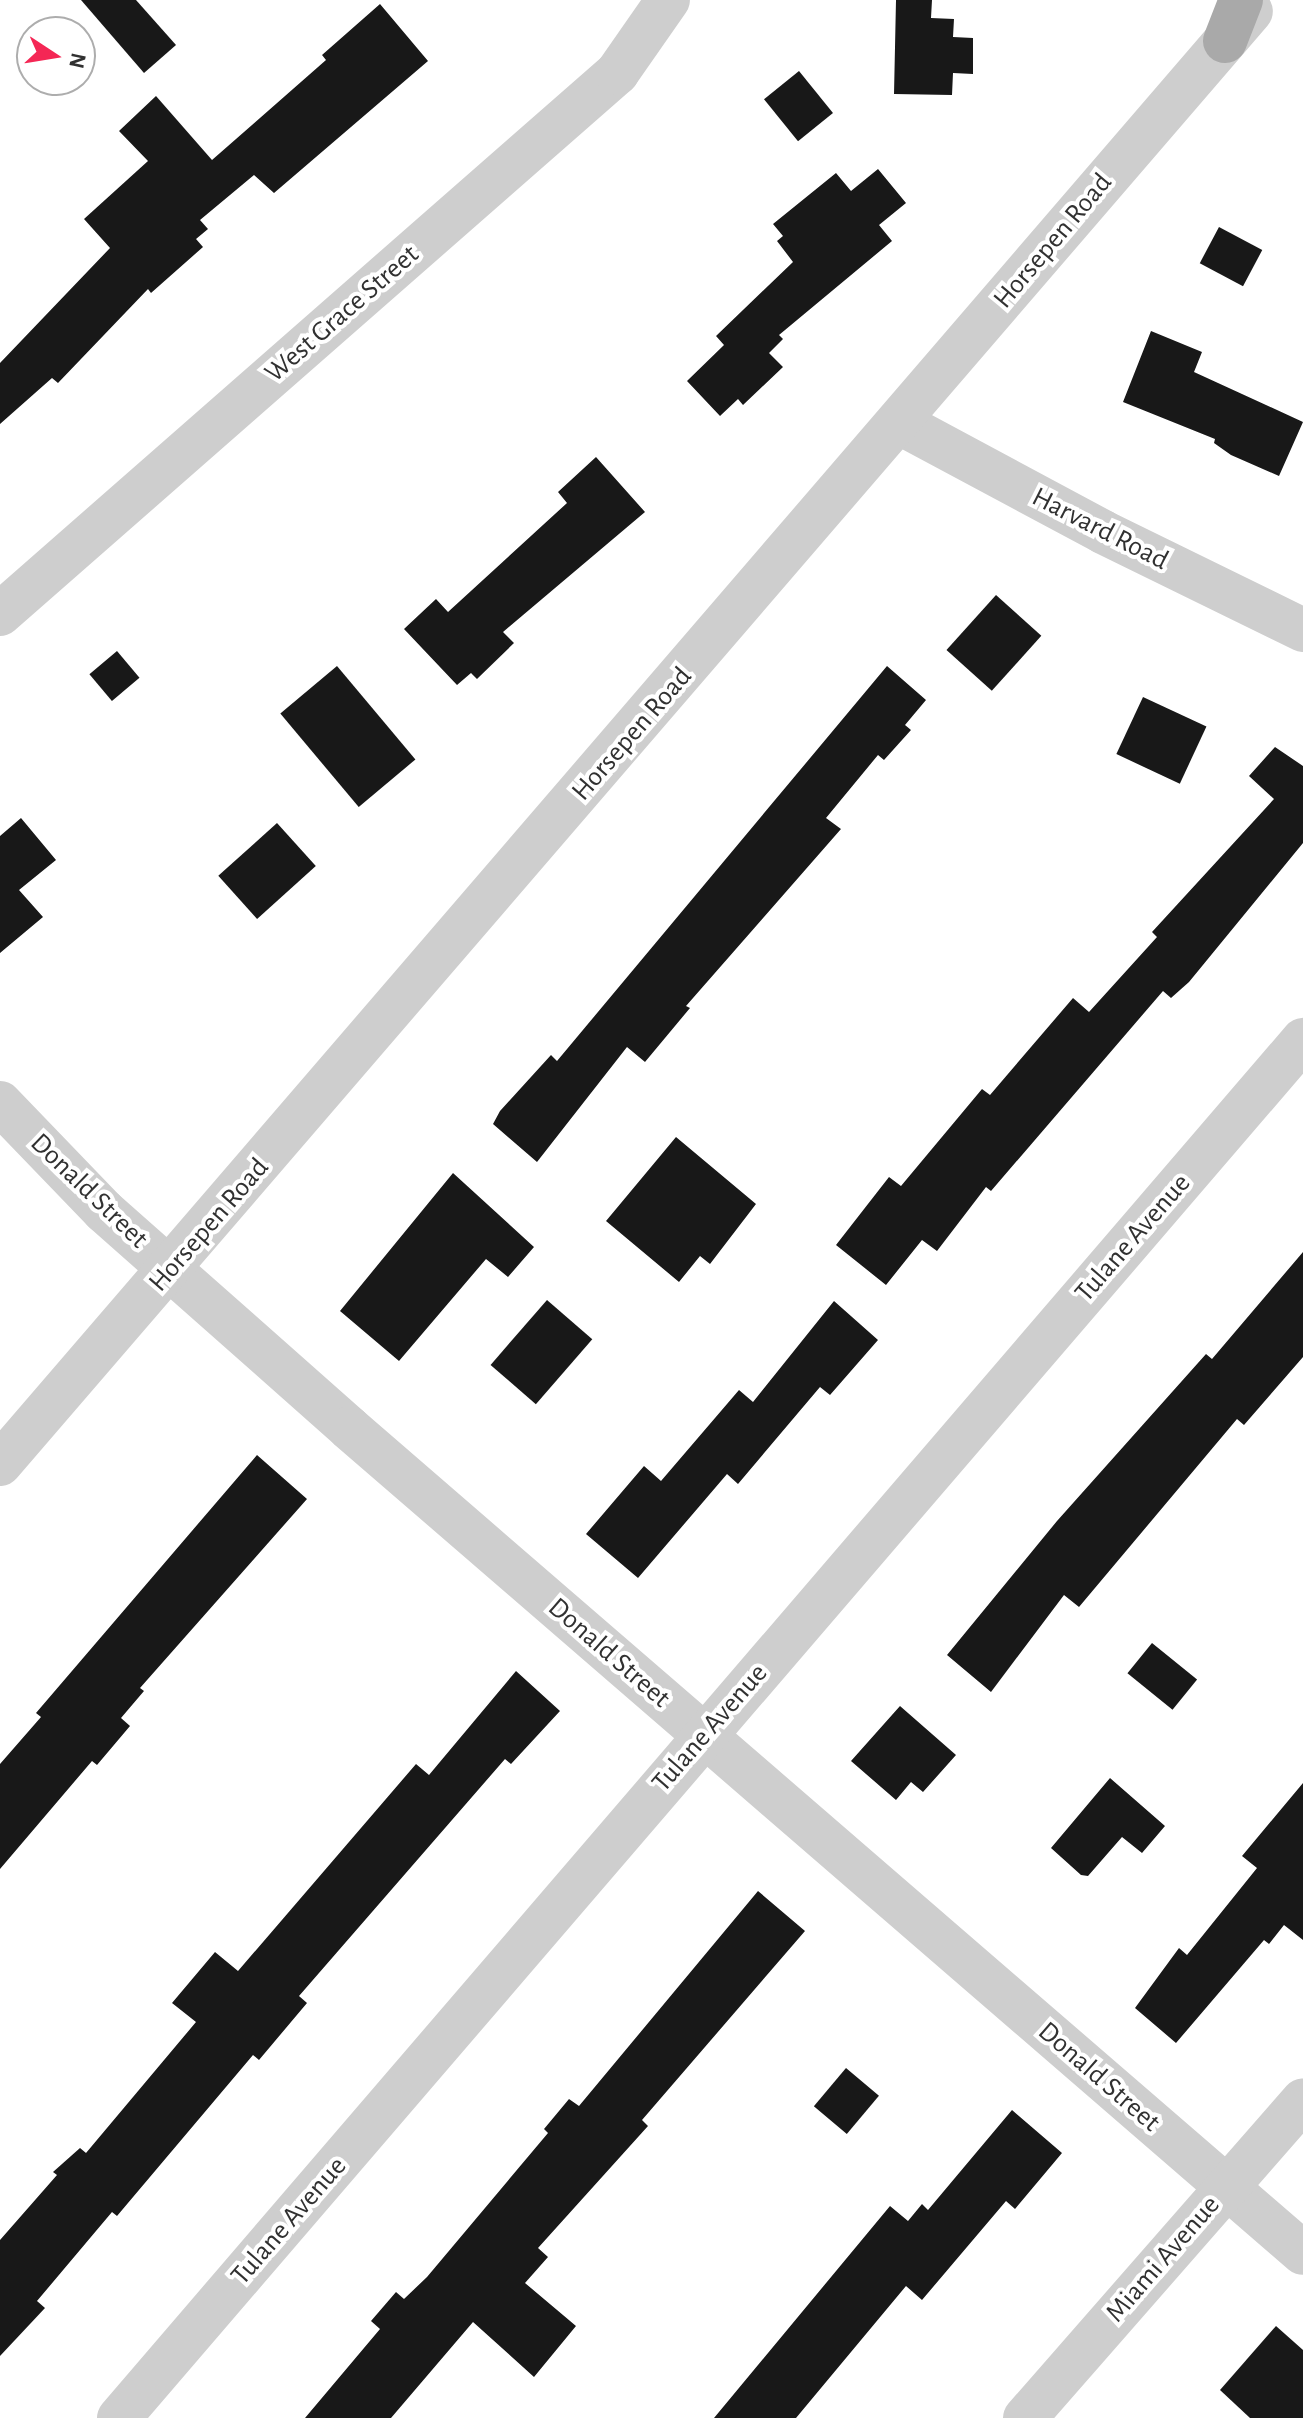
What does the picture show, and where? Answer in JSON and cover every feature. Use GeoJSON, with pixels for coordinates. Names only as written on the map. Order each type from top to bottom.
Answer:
{"type":"FeatureCollection","features":[{"type":"Feature","properties":{"kind":"main road"},"geometry":{"type":"LineString","coordinates":[[1225,41],[1241,0]]}},
{"type":"Feature","properties":{"kind":"street","name":"West Grace Street"},"geometry":{"type":"LineString","coordinates":[[0,614],[617,73],[668,0]]}},
{"type":"Feature","properties":{"kind":"street","name":"Horsepen Road"},"geometry":{"type":"LineString","coordinates":[[0,1464],[171,1270],[900,423],[1260,0]]}},
{"type":"Feature","properties":{"kind":"street","name":"Harvard Road"},"geometry":{"type":"LineString","coordinates":[[900,423],[1103,532],[1303,630]]}},
{"type":"Feature","properties":{"kind":"street","name":"Tulane Avenue"},"geometry":{"type":"LineString","coordinates":[[119,2418],[1303,1040]]}},
{"type":"Feature","properties":{"kind":"street","name":"Donald Street"},"geometry":{"type":"LineString","coordinates":[[0,1103],[104,1211],[1303,2253]]}},
{"type":"Feature","properties":{"kind":"street","name":"Miami Avenue"},"geometry":{"type":"LineString","coordinates":[[1025,2418],[1303,2101]]}},
{"type":"Feature","properties":{"kind":"building"},"geometry":{"type":"Polygon","coordinates":[[[81,0],[136,0],[176,45],[144,73],[81,0]]]}},
{"type":"Feature","properties":{"kind":"building"},"geometry":{"type":"Polygon","coordinates":[[[896,0],[932,0],[931,18],[954,19],[953,37],[973,38],[973,74],[953,73],[952,95],[894,94],[896,0]]]}},
{"type":"Feature","properties":{"kind":"building"},"geometry":{"type":"Polygon","coordinates":[[[380,4],[428,61],[274,193],[254,175],[200,220],[208,229],[196,239],[203,247],[151,293],[148,289],[58,383],[52,378],[0,424],[0,363],[110,248],[84,219],[148,161],[119,131],[156,96],[212,160],[326,60],[322,55],[380,4]]]}},
{"type":"Feature","properties":{"kind":"building"},"geometry":{"type":"Polygon","coordinates":[[[799,71],[833,113],[798,141],[764,99],[799,71]]]}},
{"type":"Feature","properties":{"kind":"building"},"geometry":{"type":"Polygon","coordinates":[[[878,169],[906,203],[879,225],[892,241],[779,335],[783,339],[769,353],[783,367],[743,405],[738,399],[720,416],[687,381],[724,345],[716,336],[793,262],[777,241],[783,236],[773,224],[836,173],[851,191],[878,169]]]}},
{"type":"Feature","properties":{"kind":"building"},"geometry":{"type":"Polygon","coordinates":[[[1219,227],[1262,250],[1243,286],[1200,263],[1219,227]]]}},
{"type":"Feature","properties":{"kind":"building"},"geometry":{"type":"Polygon","coordinates":[[[1151,331],[1202,352],[1194,372],[1303,422],[1279,476],[1231,455],[1214,443],[1215,439],[1123,402],[1151,331]]]}},
{"type":"Feature","properties":{"kind":"building"},"geometry":{"type":"Polygon","coordinates":[[[596,457],[645,512],[503,632],[514,643],[477,679],[471,673],[457,685],[404,629],[436,599],[448,612],[567,503],[558,492],[596,457]]]}},
{"type":"Feature","properties":{"kind":"building"},"geometry":{"type":"Polygon","coordinates":[[[996,595],[1041,636],[992,691],[946,650],[996,595]]]}},
{"type":"Feature","properties":{"kind":"building"},"geometry":{"type":"Polygon","coordinates":[[[117,651],[139,678],[112,701],[89,674],[117,651]]]}},
{"type":"Feature","properties":{"kind":"building"},"geometry":{"type":"Polygon","coordinates":[[[337,666],[415,759],[359,807],[280,714],[337,666]]]}},
{"type":"Feature","properties":{"kind":"building"},"geometry":{"type":"Polygon","coordinates":[[[887,666],[926,700],[905,725],[911,730],[884,760],[878,755],[826,818],[841,829],[686,1006],[690,1008],[645,1062],[627,1047],[537,1162],[493,1124],[500,1111],[551,1055],[557,1061],[887,666]]]}},
{"type":"Feature","properties":{"kind":"building"},"geometry":{"type":"Polygon","coordinates":[[[1143,697],[1206,727],[1180,784],[1116,754],[1143,697]]]}},
{"type":"Feature","properties":{"kind":"building"},"geometry":{"type":"Polygon","coordinates":[[[1275,747],[1303,766],[1303,843],[1189,982],[1171,998],[1163,991],[991,1191],[986,1187],[937,1251],[922,1240],[886,1285],[836,1245],[889,1177],[901,1186],[982,1089],[990,1095],[1073,998],[1089,1012],[1157,937],[1152,932],[1274,799],[1249,776],[1275,747]]]}},
{"type":"Feature","properties":{"kind":"building"},"geometry":{"type":"Polygon","coordinates":[[[21,818],[56,860],[19,890],[43,917],[0,953],[0,836],[21,818]]]}},
{"type":"Feature","properties":{"kind":"building"},"geometry":{"type":"Polygon","coordinates":[[[277,823],[316,866],[257,919],[218,876],[277,823]]]}},
{"type":"Feature","properties":{"kind":"building"},"geometry":{"type":"Polygon","coordinates":[[[676,1137],[756,1204],[710,1264],[700,1256],[679,1282],[606,1221],[676,1137]]]}},
{"type":"Feature","properties":{"kind":"building"},"geometry":{"type":"Polygon","coordinates":[[[453,1173],[534,1247],[508,1277],[486,1259],[399,1361],[340,1311],[453,1173]]]}},
{"type":"Feature","properties":{"kind":"building"},"geometry":{"type":"Polygon","coordinates":[[[1303,1252],[1303,1357],[1244,1425],[1237,1419],[1079,1607],[1064,1595],[991,1692],[947,1655],[1057,1521],[1206,1354],[1212,1359],[1303,1252]]]}},
{"type":"Feature","properties":{"kind":"building"},"geometry":{"type":"Polygon","coordinates":[[[547,1300],[592,1339],[536,1404],[491,1365],[547,1300]]]}},
{"type":"Feature","properties":{"kind":"building"},"geometry":{"type":"Polygon","coordinates":[[[834,1301],[878,1340],[830,1395],[820,1387],[738,1484],[727,1474],[638,1578],[586,1534],[644,1466],[661,1481],[739,1390],[753,1402],[834,1301]]]}},
{"type":"Feature","properties":{"kind":"building"},"geometry":{"type":"Polygon","coordinates":[[[257,1455],[307,1499],[140,1688],[144,1691],[121,1718],[130,1726],[97,1765],[92,1761],[0,1869],[0,1764],[41,1717],[36,1713],[257,1455]]]}},
{"type":"Feature","properties":{"kind":"building"},"geometry":{"type":"Polygon","coordinates":[[[1152,1643],[1197,1680],[1173,1710],[1127,1673],[1152,1643]]]}},
{"type":"Feature","properties":{"kind":"building"},"geometry":{"type":"Polygon","coordinates":[[[516,1671],[560,1711],[511,1764],[505,1759],[299,1996],[307,2003],[259,2060],[253,2055],[117,2216],[112,2212],[37,2301],[45,2308],[0,2356],[0,2240],[57,2175],[53,2172],[80,2148],[86,2153],[196,2022],[172,2003],[215,1952],[238,1971],[416,1764],[429,1775],[516,1671]]]}},
{"type":"Feature","properties":{"kind":"building"},"geometry":{"type":"Polygon","coordinates":[[[900,1706],[956,1755],[923,1792],[911,1782],[896,1800],[851,1761],[900,1706]]]}},
{"type":"Feature","properties":{"kind":"building"},"geometry":{"type":"Polygon","coordinates":[[[1110,1778],[1165,1826],[1142,1853],[1122,1837],[1088,1876],[1081,1875],[1051,1848],[1110,1778]]]}},
{"type":"Feature","properties":{"kind":"building"},"geometry":{"type":"Polygon","coordinates":[[[1303,1783],[1303,1940],[1284,1925],[1269,1944],[1264,1940],[1176,2043],[1135,2008],[1179,1948],[1187,1955],[1257,1868],[1242,1856],[1303,1783]]]}},
{"type":"Feature","properties":{"kind":"building"},"geometry":{"type":"Polygon","coordinates":[[[758,1891],[805,1931],[642,2120],[648,2126],[538,2248],[548,2257],[525,2283],[576,2326],[534,2377],[473,2322],[391,2418],[305,2418],[380,2329],[371,2321],[396,2292],[404,2299],[427,2277],[548,2133],[544,2129],[569,2099],[579,2106],[758,1891]]]}},
{"type":"Feature","properties":{"kind":"building"},"geometry":{"type":"Polygon","coordinates":[[[846,2068],[879,2096],[847,2134],[814,2106],[846,2068]]]}},
{"type":"Feature","properties":{"kind":"building"},"geometry":{"type":"Polygon","coordinates":[[[1012,2110],[1062,2153],[1015,2209],[1006,2201],[922,2300],[906,2286],[796,2418],[714,2418],[890,2206],[908,2221],[922,2204],[928,2210],[1012,2110]]]}},
{"type":"Feature","properties":{"kind":"building"},"geometry":{"type":"Polygon","coordinates":[[[1276,2326],[1303,2350],[1303,2418],[1250,2418],[1220,2390],[1276,2326]]]}}]}
